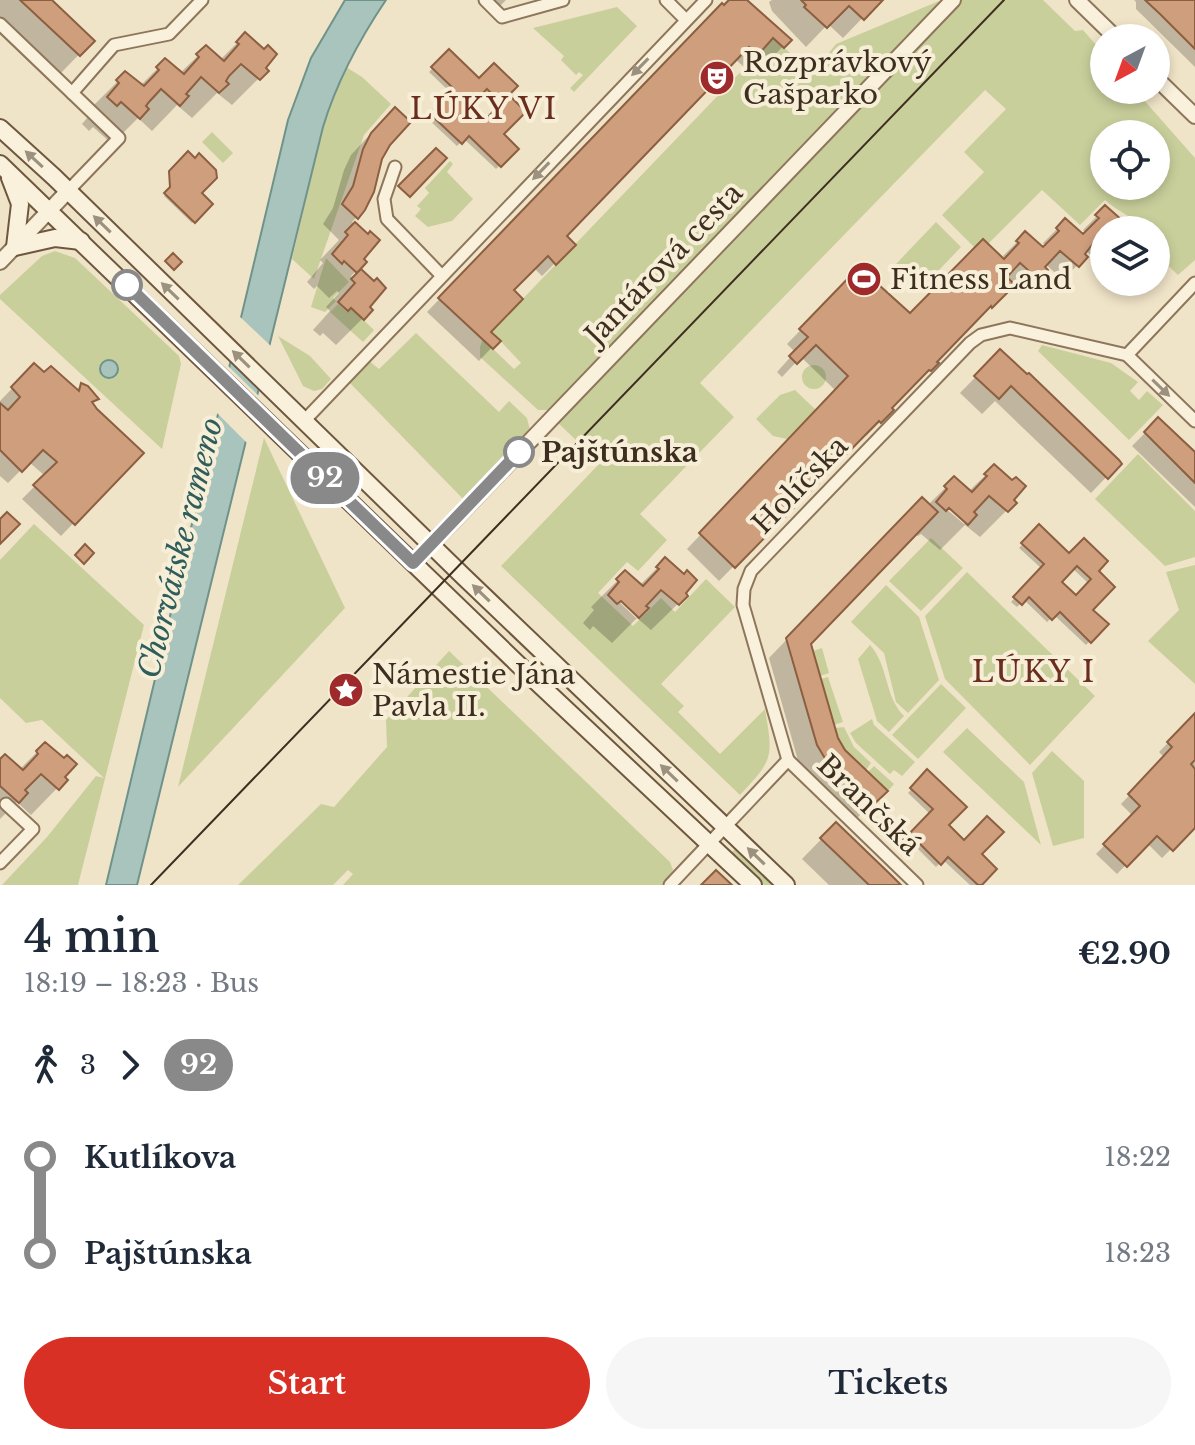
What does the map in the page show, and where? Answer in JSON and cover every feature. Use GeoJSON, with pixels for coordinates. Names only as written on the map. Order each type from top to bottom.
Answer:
{"type":"FeatureCollection","features":[{"type":"Feature","properties":{"kind":"main road"},"geometry":{"type":"LineString","coordinates":[[0,128],[786,885]]}},
{"type":"Feature","properties":{"kind":"main road"},"geometry":{"type":"LineString","coordinates":[[3,166],[413,563],[753,885]]}},
{"type":"Feature","properties":{"kind":"main road"},"geometry":{"type":"LineString","coordinates":[[3,166],[19,196],[15,247],[55,238],[81,241]]}},
{"type":"Feature","properties":{"kind":"street"},"geometry":{"type":"LineString","coordinates":[[72,93],[114,45],[169,34],[202,0]]}},
{"type":"Feature","properties":{"kind":"street"},"geometry":{"type":"LineString","coordinates":[[485,0],[502,17],[563,0]]}},
{"type":"Feature","properties":{"kind":"street"},"geometry":{"type":"LineString","coordinates":[[666,0],[686,20]]}},
{"type":"Feature","properties":{"kind":"street"},"geometry":{"type":"LineString","coordinates":[[304,421],[706,0]]}},
{"type":"Feature","properties":{"kind":"street","name":"Jantárová cesta"},"geometry":{"type":"LineString","coordinates":[[413,563],[953,0]]}},
{"type":"Feature","properties":{"kind":"street"},"geometry":{"type":"LineString","coordinates":[[1077,0],[1102,24]]}},
{"type":"Feature","properties":{"kind":"street"},"geometry":{"type":"LineString","coordinates":[[0,24],[119,138],[0,262]]}},
{"type":"Feature","properties":{"kind":"street"},"geometry":{"type":"LineString","coordinates":[[1170,92],[1195,116]]}},
{"type":"Feature","properties":{"kind":"street"},"geometry":{"type":"LineString","coordinates":[[395,167],[384,199],[387,219],[441,275]]}},
{"type":"Feature","properties":{"kind":"street"},"geometry":{"type":"LineString","coordinates":[[1195,283],[1127,355],[1195,421]]}},
{"type":"Feature","properties":{"kind":"street","name":"Holíčska"},"geometry":{"type":"LineString","coordinates":[[788,760],[743,605],[744,589],[751,571],[981,335],[1010,328],[1127,355]]}},
{"type":"Feature","properties":{"kind":"street"},"geometry":{"type":"LineString","coordinates":[[670,885],[788,760]]}},
{"type":"Feature","properties":{"kind":"street","name":"Brančská"},"geometry":{"type":"LineString","coordinates":[[788,760],[917,885]]}},
{"type":"Feature","properties":{"kind":"street"},"geometry":{"type":"LineString","coordinates":[[0,863],[33,829],[6,804]]}},
{"type":"Feature","properties":{"kind":"green space"},"geometry":{"type":"Polygon","coordinates":[[[962,0],[1043,0],[1075,31],[1083,30],[1090,38],[1090,104],[1147,104],[1161,120],[1090,120],[1090,200],[1105,200],[1080,225],[1042,190],[988,244],[983,239],[975,248],[942,215],[984,172],[964,152],[1006,109],[985,90],[700,383],[734,417],[640,514],[667,540],[638,571],[627,562],[598,593],[633,626],[661,598],[675,612],[706,579],[735,607],[661,684],[684,706],[678,712],[720,754],[765,709],[770,748],[768,756],[765,765],[740,795],[501,566],[600,463],[557,422],[962,0]]]}},
{"type":"Feature","properties":{"kind":"green space"},"geometry":{"type":"Polygon","coordinates":[[[939,1],[918,30],[553,410],[538,410],[480,357],[483,339],[514,369],[521,363],[492,332],[509,314],[500,305],[513,309],[773,38],[813,73],[836,44],[939,1]]]}},
{"type":"Feature","properties":{"kind":"green space"},"geometry":{"type":"Polygon","coordinates":[[[617,7],[637,26],[574,92],[570,88],[583,75],[579,72],[576,75],[561,60],[564,56],[533,28],[617,7]]]}},
{"type":"Feature","properties":{"kind":"green space"},"geometry":{"type":"Polygon","coordinates":[[[346,67],[362,77],[391,104],[364,135],[314,279],[292,259],[323,127],[346,67]]]}},
{"type":"Feature","properties":{"kind":"green space"},"geometry":{"type":"Polygon","coordinates":[[[1170,130],[1195,158],[1195,260],[1178,275],[1170,267],[1170,216],[1128,216],[1105,200],[1170,200],[1170,130]]]}},
{"type":"Feature","properties":{"kind":"green space"},"geometry":{"type":"Polygon","coordinates":[[[212,132],[233,153],[223,163],[202,142],[212,132]]]}},
{"type":"Feature","properties":{"kind":"green space"},"geometry":{"type":"Polygon","coordinates":[[[450,161],[453,164],[447,172],[473,199],[452,221],[428,227],[415,216],[421,209],[417,206],[429,193],[425,188],[450,161]]]}},
{"type":"Feature","properties":{"kind":"green space"},"geometry":{"type":"Polygon","coordinates":[[[936,222],[961,247],[921,289],[896,264],[936,222]]]}},
{"type":"Feature","properties":{"kind":"green space"},"geometry":{"type":"Polygon","coordinates":[[[55,251],[75,258],[179,356],[181,364],[162,449],[0,299],[0,295],[42,256],[55,251]]]}},
{"type":"Feature","properties":{"kind":"green space"},"geometry":{"type":"Polygon","coordinates":[[[326,258],[349,282],[333,298],[336,301],[325,312],[311,307],[326,258]]]}},
{"type":"Feature","properties":{"kind":"green space"},"geometry":{"type":"Polygon","coordinates":[[[338,304],[347,312],[351,308],[374,330],[363,342],[330,312],[338,304]]]}},
{"type":"Feature","properties":{"kind":"green space"},"geometry":{"type":"Polygon","coordinates":[[[416,333],[499,412],[509,401],[527,418],[530,430],[526,437],[465,501],[348,381],[368,360],[379,369],[416,333]]]}},
{"type":"Feature","properties":{"kind":"green space"},"geometry":{"type":"Polygon","coordinates":[[[278,336],[310,356],[331,379],[322,389],[314,391],[303,386],[278,336]]]}},
{"type":"Feature","properties":{"kind":"green space"},"geometry":{"type":"Polygon","coordinates":[[[1042,345],[1111,363],[1138,382],[1130,391],[1139,400],[1147,391],[1163,405],[1129,440],[1038,351],[1042,345]]]}},
{"type":"Feature","properties":{"kind":"green space"},"geometry":{"type":"Polygon","coordinates":[[[814,365],[823,368],[826,377],[823,386],[814,389],[805,386],[802,377],[805,368],[814,365]]]}},
{"type":"Feature","properties":{"kind":"green space"},"geometry":{"type":"Polygon","coordinates":[[[795,390],[816,410],[787,439],[773,436],[756,419],[780,395],[795,390]]]}},
{"type":"Feature","properties":{"kind":"green space"},"geometry":{"type":"Polygon","coordinates":[[[264,438],[345,608],[178,787],[264,438]]]}},
{"type":"Feature","properties":{"kind":"green space"},"geometry":{"type":"Polygon","coordinates":[[[1138,454],[1195,511],[1195,557],[1165,566],[1095,499],[1138,454]]]}},
{"type":"Feature","properties":{"kind":"green space"},"geometry":{"type":"Polygon","coordinates":[[[34,524],[144,625],[78,885],[2,885],[47,837],[96,776],[104,778],[42,720],[26,723],[0,698],[0,560],[34,524]]]}},
{"type":"Feature","properties":{"kind":"green space"},"geometry":{"type":"Polygon","coordinates":[[[931,538],[963,568],[921,611],[889,581],[931,538]]]}},
{"type":"Feature","properties":{"kind":"green space"},"geometry":{"type":"Polygon","coordinates":[[[1195,565],[1195,684],[1148,641],[1179,610],[1166,572],[1195,565]]]}},
{"type":"Feature","properties":{"kind":"green space"},"geometry":{"type":"Polygon","coordinates":[[[967,572],[1095,696],[1030,765],[945,679],[925,616],[967,572]]]}},
{"type":"Feature","properties":{"kind":"green space"},"geometry":{"type":"Polygon","coordinates":[[[886,585],[919,617],[939,680],[908,713],[896,702],[884,653],[851,622],[886,585]]]}},
{"type":"Feature","properties":{"kind":"green space"},"geometry":{"type":"Polygon","coordinates":[[[870,645],[881,662],[893,699],[904,716],[889,732],[877,721],[858,659],[870,645]]]}},
{"type":"Feature","properties":{"kind":"green space"},"geometry":{"type":"Polygon","coordinates":[[[822,648],[829,673],[820,676],[813,651],[822,648]]]}},
{"type":"Feature","properties":{"kind":"green space"},"geometry":{"type":"Polygon","coordinates":[[[449,651],[670,862],[673,870],[663,885],[343,885],[353,874],[348,870],[333,885],[238,885],[321,804],[334,807],[387,747],[386,720],[449,651]]]}},
{"type":"Feature","properties":{"kind":"green space"},"geometry":{"type":"Polygon","coordinates":[[[828,677],[843,722],[834,725],[821,679],[828,677]]]}},
{"type":"Feature","properties":{"kind":"green space"},"geometry":{"type":"Polygon","coordinates":[[[941,684],[966,708],[918,759],[892,735],[941,684]]]}},
{"type":"Feature","properties":{"kind":"green space"},"geometry":{"type":"Polygon","coordinates":[[[872,719],[874,725],[915,762],[902,776],[894,770],[890,774],[856,743],[850,733],[872,719]]]}},
{"type":"Feature","properties":{"kind":"green space"},"geometry":{"type":"Polygon","coordinates":[[[844,727],[854,747],[871,763],[866,770],[840,741],[835,728],[844,727]]]}},
{"type":"Feature","properties":{"kind":"green space"},"geometry":{"type":"Polygon","coordinates":[[[967,728],[1024,782],[1041,845],[943,752],[967,728]]]}},
{"type":"Feature","properties":{"kind":"green space"},"geometry":{"type":"Polygon","coordinates":[[[1052,751],[1084,781],[1084,838],[1053,846],[1032,773],[1052,751]]]}},
{"type":"Feature","properties":{"kind":"green space"},"geometry":{"type":"Polygon","coordinates":[[[874,766],[894,784],[888,791],[868,772],[874,766]]]}},
{"type":"Feature","properties":{"kind":"green space"},"geometry":{"type":"Polygon","coordinates":[[[737,847],[776,885],[764,885],[731,853],[737,847]]]}},
{"type":"Feature","properties":{"kind":"water","name":"Chorvátske rameno"},"geometry":{"type":"Polygon","coordinates":[[[345,0],[386,0],[350,61],[323,127],[137,885],[106,885],[288,120],[311,58],[345,0]]]}},
{"type":"Feature","properties":{"kind":"water"},"geometry":{"type":"Polygon","coordinates":[[[109,360],[118,369],[109,378],[100,369],[109,360]]]}},
{"type":"Feature","properties":{"kind":"pier"},"geometry":{"type":"Polygon","coordinates":[[[238,315],[274,349],[263,392],[228,357],[238,315]]]}},
{"type":"Feature","properties":{"kind":"pier"},"geometry":{"type":"Polygon","coordinates":[[[226,364],[262,399],[250,446],[215,411],[226,364]]]}},
{"type":"Feature","properties":{"kind":"building"},"geometry":{"type":"Polygon","coordinates":[[[20,0],[52,0],[95,41],[80,56],[20,0]]]}},
{"type":"Feature","properties":{"kind":"building"},"geometry":{"type":"Polygon","coordinates":[[[729,0],[747,0],[792,40],[784,48],[773,38],[758,55],[749,47],[567,236],[576,245],[556,265],[548,256],[514,290],[523,299],[491,332],[501,341],[493,349],[438,298],[722,3],[724,5],[729,0]]]}},
{"type":"Feature","properties":{"kind":"building"},"geometry":{"type":"Polygon","coordinates":[[[801,0],[883,0],[864,20],[849,6],[827,28],[804,7],[806,5],[801,0]]]}},
{"type":"Feature","properties":{"kind":"building"},"geometry":{"type":"Polygon","coordinates":[[[1145,0],[1195,0],[1195,49],[1170,24],[1145,0]]]}},
{"type":"Feature","properties":{"kind":"building"},"geometry":{"type":"Polygon","coordinates":[[[245,32],[264,49],[268,45],[277,54],[266,68],[269,71],[260,80],[241,64],[226,81],[229,84],[219,93],[201,77],[180,106],[161,89],[146,106],[149,109],[140,119],[121,102],[117,106],[107,97],[125,71],[144,86],[165,58],[184,74],[199,57],[196,54],[206,45],[224,61],[245,32]]]}},
{"type":"Feature","properties":{"kind":"building"},"geometry":{"type":"Polygon","coordinates":[[[449,49],[479,78],[494,63],[518,86],[509,95],[526,112],[504,134],[519,149],[501,167],[469,136],[462,144],[430,114],[454,89],[431,67],[449,49]],[[487,89],[471,105],[486,119],[501,103],[487,89]]]}},
{"type":"Feature","properties":{"kind":"building"},"geometry":{"type":"Polygon","coordinates":[[[395,107],[411,122],[382,159],[374,192],[358,219],[342,204],[353,186],[363,149],[371,133],[395,107]]]}},
{"type":"Feature","properties":{"kind":"building"},"geometry":{"type":"Polygon","coordinates":[[[436,148],[447,158],[410,197],[398,186],[436,148]]]}},
{"type":"Feature","properties":{"kind":"building"},"geometry":{"type":"Polygon","coordinates":[[[188,151],[195,158],[199,153],[216,170],[217,178],[202,193],[213,204],[195,223],[164,193],[170,187],[169,171],[188,151]]]}},
{"type":"Feature","properties":{"kind":"building"},"geometry":{"type":"Polygon","coordinates":[[[1105,205],[1117,216],[1096,216],[1105,205]]]}},
{"type":"Feature","properties":{"kind":"building"},"geometry":{"type":"Polygon","coordinates":[[[1065,218],[1083,234],[1090,227],[1090,248],[1085,254],[1088,257],[1079,267],[1060,251],[1045,267],[1048,270],[1039,280],[1020,263],[1007,277],[1013,283],[1012,292],[991,306],[892,408],[894,410],[881,423],[879,421],[735,568],[699,533],[848,376],[816,345],[797,364],[789,356],[808,337],[799,329],[859,267],[910,313],[983,239],[1004,259],[1025,231],[1043,247],[1059,231],[1056,228],[1065,218]]]}},
{"type":"Feature","properties":{"kind":"building"},"geometry":{"type":"Polygon","coordinates":[[[355,222],[380,240],[357,273],[332,254],[355,222]]]}},
{"type":"Feature","properties":{"kind":"building"},"geometry":{"type":"Polygon","coordinates":[[[173,253],[182,262],[174,270],[165,261],[173,253]]]}},
{"type":"Feature","properties":{"kind":"building"},"geometry":{"type":"Polygon","coordinates":[[[361,269],[374,281],[377,278],[386,288],[370,307],[373,310],[364,320],[351,308],[348,311],[338,302],[355,283],[351,279],[361,269]]]}},
{"type":"Feature","properties":{"kind":"building"},"geometry":{"type":"Polygon","coordinates":[[[1000,349],[1119,460],[1122,464],[1108,479],[1011,386],[999,399],[974,376],[1000,349]]]}},
{"type":"Feature","properties":{"kind":"building"},"geometry":{"type":"Polygon","coordinates":[[[34,363],[44,372],[51,366],[79,391],[81,383],[88,386],[99,399],[92,402],[97,409],[144,453],[75,525],[33,485],[57,462],[43,450],[22,472],[0,450],[0,403],[8,410],[20,397],[11,387],[34,363]]]}},
{"type":"Feature","properties":{"kind":"building"},"geometry":{"type":"Polygon","coordinates":[[[1158,417],[1195,452],[1195,483],[1144,432],[1158,417]]]}},
{"type":"Feature","properties":{"kind":"building"},"geometry":{"type":"Polygon","coordinates":[[[994,464],[1012,480],[1016,477],[1026,486],[1008,512],[989,496],[974,512],[977,515],[968,525],[949,508],[946,511],[936,502],[947,489],[944,486],[954,476],[972,492],[994,464]]]}},
{"type":"Feature","properties":{"kind":"building"},"geometry":{"type":"Polygon","coordinates":[[[922,497],[938,512],[811,644],[838,738],[845,750],[888,791],[872,806],[829,765],[817,745],[786,638],[922,497]]]}},
{"type":"Feature","properties":{"kind":"building"},"geometry":{"type":"Polygon","coordinates":[[[7,512],[20,524],[0,544],[0,519],[7,512]]]}},
{"type":"Feature","properties":{"kind":"building"},"geometry":{"type":"Polygon","coordinates":[[[1039,524],[1069,553],[1084,538],[1108,561],[1099,571],[1115,587],[1093,610],[1109,624],[1091,643],[1060,612],[1052,620],[1029,597],[1022,605],[1013,597],[1044,564],[1021,543],[1039,524]],[[1077,566],[1062,582],[1076,595],[1091,579],[1077,566]]]}},
{"type":"Feature","properties":{"kind":"building"},"geometry":{"type":"Polygon","coordinates":[[[85,544],[94,553],[84,564],[75,555],[85,544]]]}},
{"type":"Feature","properties":{"kind":"building"},"geometry":{"type":"Polygon","coordinates":[[[665,557],[684,574],[687,570],[697,580],[679,605],[661,590],[639,618],[621,601],[617,604],[608,595],[625,570],[643,586],[659,569],[656,567],[665,557]]]}},
{"type":"Feature","properties":{"kind":"building"},"geometry":{"type":"Polygon","coordinates":[[[1195,713],[1195,760],[1191,764],[1195,769],[1195,828],[1173,851],[1157,836],[1127,867],[1103,844],[1140,806],[1128,794],[1172,747],[1167,742],[1195,713]]]}},
{"type":"Feature","properties":{"kind":"building"},"geometry":{"type":"Polygon","coordinates":[[[45,742],[64,758],[67,755],[77,764],[65,777],[68,780],[59,790],[41,774],[25,790],[28,793],[19,803],[0,786],[0,759],[5,754],[23,770],[45,742]]]}},
{"type":"Feature","properties":{"kind":"building"},"geometry":{"type":"Polygon","coordinates":[[[927,769],[967,807],[949,825],[964,840],[987,816],[1004,832],[982,854],[997,869],[982,885],[978,885],[948,857],[941,865],[918,842],[911,850],[902,841],[933,809],[910,788],[927,769]]]}},
{"type":"Feature","properties":{"kind":"building"},"geometry":{"type":"Polygon","coordinates":[[[836,822],[901,885],[869,885],[820,838],[836,822]]]}},
{"type":"Feature","properties":{"kind":"building"},"geometry":{"type":"Polygon","coordinates":[[[716,870],[732,885],[701,885],[716,870]]]}},
{"type":"Feature","properties":{"kind":"tram line"},"geometry":{"type":"LineString","coordinates":[[151,885],[1004,0]]}},
{"type":"Feature","properties":{"kind":"bus line","name":"92"},"geometry":{"type":"LineString","coordinates":[[127,285],[413,563],[519,452]]}},
{"type":"Feature","properties":{"kind":"place","name":"Rozprávkový Gašparko"},"geometry":{"type":"Point","coordinates":[717,78]}},
{"type":"Feature","properties":{"kind":"place","name":"Fitness Land"},"geometry":{"type":"Point","coordinates":[864,279]}},
{"type":"Feature","properties":{"kind":"place","name":"Pajštúnska"},"geometry":{"type":"Point","coordinates":[519,452]}},
{"type":"Feature","properties":{"kind":"place","name":"Námestie Jána Pavla II."},"geometry":{"type":"Point","coordinates":[346,690]}},
{"type":"Feature","properties":{"kind":"district","name":"LÚKY VI"},"geometry":{"type":"Point","coordinates":[484,108]}},
{"type":"Feature","properties":{"kind":"district","name":"LÚKY I"},"geometry":{"type":"Point","coordinates":[1034,671]}}]}
